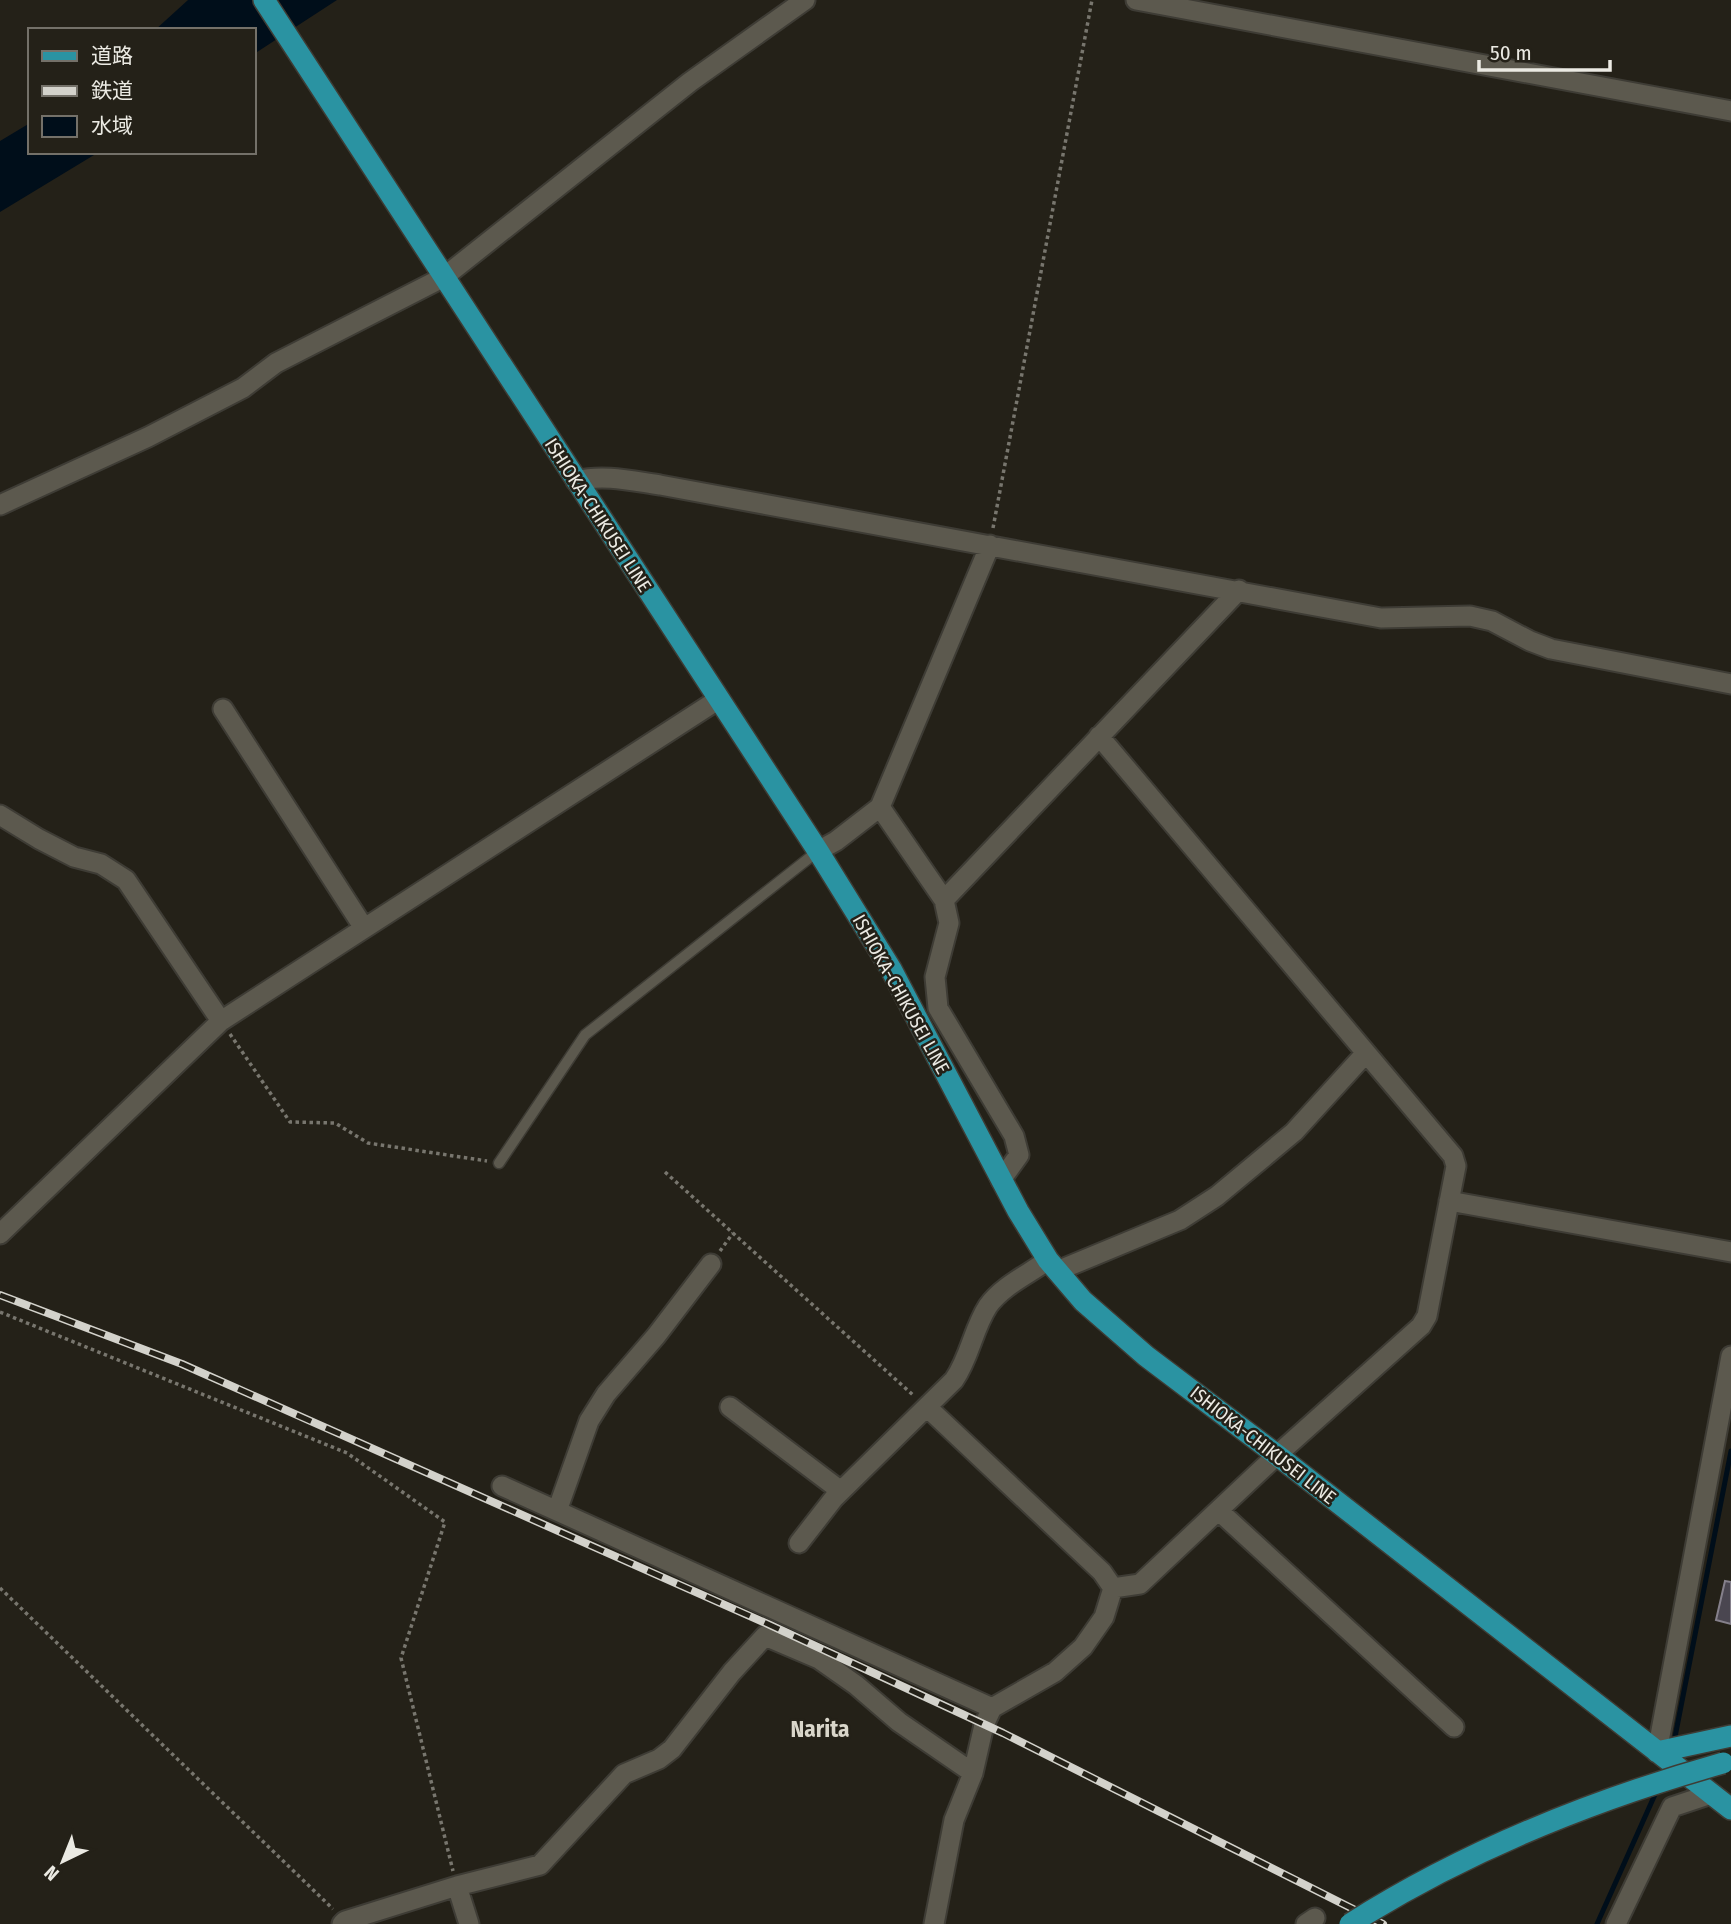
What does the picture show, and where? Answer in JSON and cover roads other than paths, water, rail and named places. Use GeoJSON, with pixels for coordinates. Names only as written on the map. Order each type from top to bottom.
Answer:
{"type":"FeatureCollection","features":[{"type":"Feature","properties":{"kind":"main road","name":"ISHIOKA-CHIKUSEI LINE"},"geometry":{"type":"LineString","coordinates":[[264,0],[818,850],[891,969],[1001,1180],[1053,1266],[1083,1301],[1146,1356],[1657,1752],[1723,1800]]}},
{"type":"Feature","properties":{"kind":"main road"},"geometry":{"type":"LineString","coordinates":[[1657,1752],[1731,1736]]}},
{"type":"Feature","properties":{"kind":"main road"},"geometry":{"type":"LineString","coordinates":[[1350,1924],[1468,1858],[1531,1830],[1633,1790],[1727,1762]]}},
{"type":"Feature","properties":{"kind":"street"},"geometry":{"type":"LineString","coordinates":[[0,505],[148,437],[243,388],[276,363],[444,277],[691,82],[805,0]]}},
{"type":"Feature","properties":{"kind":"street"},"geometry":{"type":"LineString","coordinates":[[1136,0],[1731,111]]}},
{"type":"Feature","properties":{"kind":"street"},"geometry":{"type":"LineString","coordinates":[[576,481],[610,478],[660,485],[1381,618],[1470,616],[1492,621],[1551,649],[1731,684]]}},
{"type":"Feature","properties":{"kind":"street"},"geometry":{"type":"LineString","coordinates":[[818,850],[836,841],[880,807],[990,545]]}},
{"type":"Feature","properties":{"kind":"street"},"geometry":{"type":"LineString","coordinates":[[944,900],[1239,590]]}},
{"type":"Feature","properties":{"kind":"street"},"geometry":{"type":"LineString","coordinates":[[0,1234],[221,1021],[719,699]]}},
{"type":"Feature","properties":{"kind":"street"},"geometry":{"type":"LineString","coordinates":[[223,709],[365,928]]}},
{"type":"Feature","properties":{"kind":"street"},"geometry":{"type":"LineString","coordinates":[[1099,736],[1452,1156],[1456,1166],[1427,1316],[1421,1326],[1277,1455],[1140,1584],[1113,1588]]}},
{"type":"Feature","properties":{"kind":"street"},"geometry":{"type":"LineString","coordinates":[[880,807],[944,900],[949,923],[935,977],[938,1008],[1014,1136],[1019,1155],[1001,1180]]}},
{"type":"Feature","properties":{"kind":"street"},"geometry":{"type":"LineString","coordinates":[[0,815],[74,857],[101,863],[125,880],[221,1021]]}},
{"type":"Feature","properties":{"kind":"street"},"geometry":{"type":"LineString","coordinates":[[799,1543],[841,1491],[928,1408],[965,1365],[980,1322],[997,1295],[1053,1266],[1180,1220],[1217,1196],[1294,1132],[1365,1054]]}},
{"type":"Feature","properties":{"kind":"street"},"geometry":{"type":"LineString","coordinates":[[1449,1201],[1731,1252]]}},
{"type":"Feature","properties":{"kind":"street"},"geometry":{"type":"LineString","coordinates":[[557,1511],[589,1420],[606,1394],[656,1336],[711,1264]]}},
{"type":"Feature","properties":{"kind":"street"},"geometry":{"type":"LineString","coordinates":[[1657,1752],[1731,1356]]}},
{"type":"Feature","properties":{"kind":"street"},"geometry":{"type":"LineString","coordinates":[[730,1407],[841,1491]]}},
{"type":"Feature","properties":{"kind":"street"},"geometry":{"type":"LineString","coordinates":[[928,1408],[1102,1572],[1113,1588]]}},
{"type":"Feature","properties":{"kind":"street"},"geometry":{"type":"LineString","coordinates":[[502,1486],[992,1708]]}},
{"type":"Feature","properties":{"kind":"street"},"geometry":{"type":"LineString","coordinates":[[1219,1511],[1454,1727]]}},
{"type":"Feature","properties":{"kind":"street"},"geometry":{"type":"LineString","coordinates":[[934,1924],[954,1821],[972,1773],[984,1725],[992,1708],[1055,1672],[1083,1647],[1104,1618],[1113,1588]]}},
{"type":"Feature","properties":{"kind":"street"},"geometry":{"type":"LineString","coordinates":[[343,1922],[457,1886],[540,1865],[624,1774],[659,1759],[672,1749],[732,1672],[765,1636],[819,1659],[972,1773]]}},
{"type":"Feature","properties":{"kind":"street"},"geometry":{"type":"LineString","coordinates":[[1616,1924],[1672,1807],[1723,1800]]}},
{"type":"Feature","properties":{"kind":"street"},"geometry":{"type":"LineString","coordinates":[[457,1886],[469,1924]]}},
{"type":"Feature","properties":{"kind":"lane"},"geometry":{"type":"LineString","coordinates":[[499,1163],[585,1035],[818,850]]}},
{"type":"Feature","properties":{"kind":"water"},"geometry":{"type":"Polygon","coordinates":[[[188,0],[337,0],[256,53],[256,28],[157,28],[188,0]]]}},
{"type":"Feature","properties":{"kind":"water"},"geometry":{"type":"Polygon","coordinates":[[[28,124],[28,154],[96,154],[0,212],[0,141],[28,124]]]}},
{"type":"Feature","properties":{"kind":"waterway"},"geometry":{"type":"LineString","coordinates":[[1675,1737],[1731,1451]]}},
{"type":"Feature","properties":{"kind":"waterway"},"geometry":{"type":"LineString","coordinates":[[1597,1924],[1657,1790]]}},
{"type":"Feature","properties":{"kind":"railway"},"geometry":{"type":"LineString","coordinates":[[0,1295],[182,1364],[770,1625],[1003,1733],[1383,1924]]}},
{"type":"Feature","properties":{"kind":"district","name":"Narita"},"geometry":{"type":"Point","coordinates":[820,1729]}}]}
